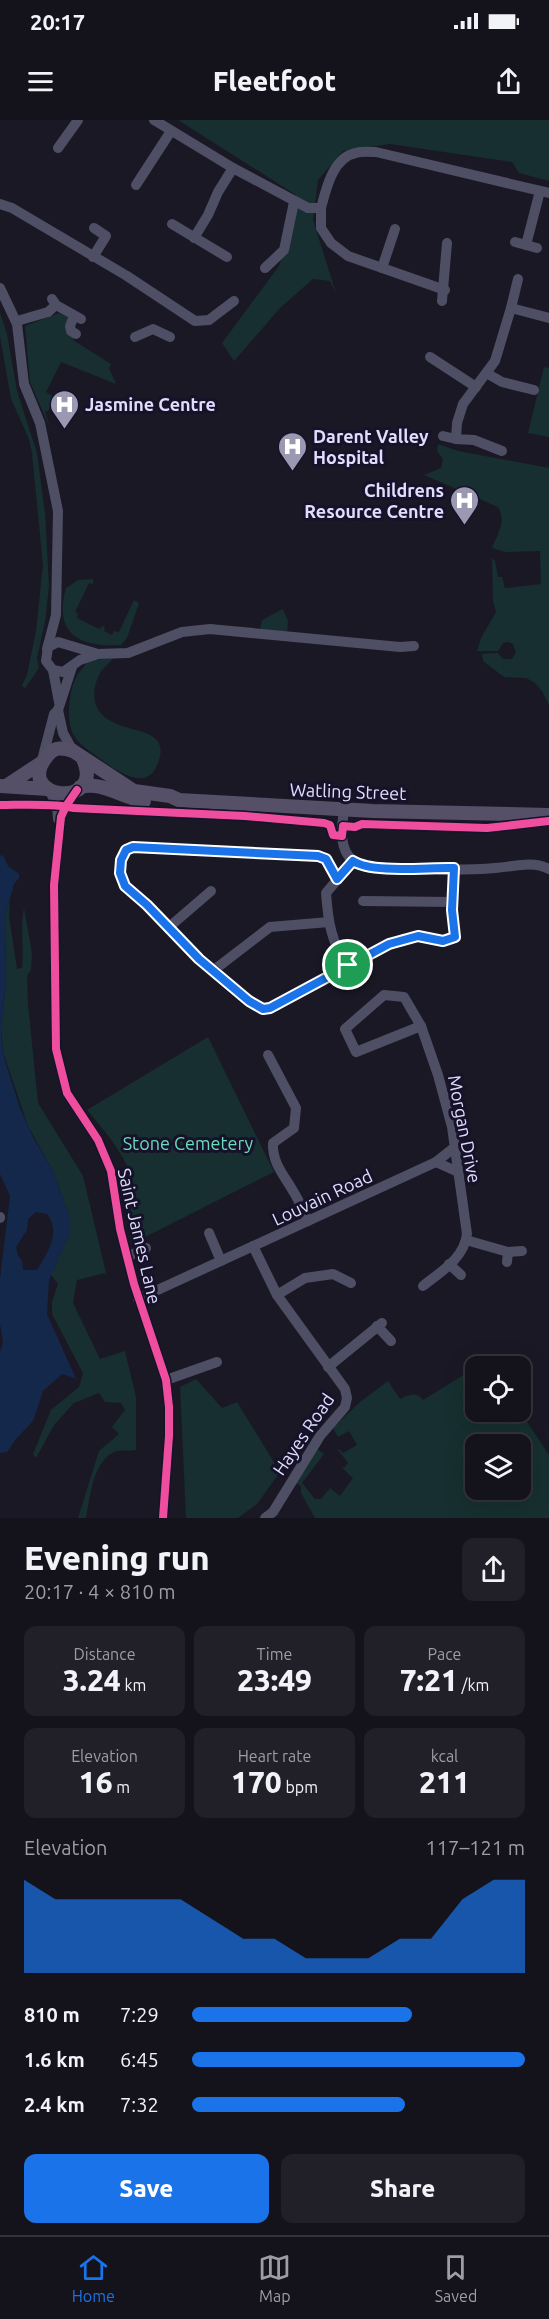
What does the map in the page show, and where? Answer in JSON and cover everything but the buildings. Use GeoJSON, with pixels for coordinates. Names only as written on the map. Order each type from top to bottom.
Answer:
{"type":"FeatureCollection","features":[{"type":"Feature","properties":{"kind":"main road"},"geometry":{"type":"LineString","coordinates":[[63,748],[77,754],[86,772],[79,789],[62,795],[48,789],[3,786],[41,763],[55,749],[63,748]]}},
{"type":"Feature","properties":{"kind":"main road","name":"Watling Street"},"geometry":{"type":"LineString","coordinates":[[77,754],[134,791],[170,796],[179,800]]}},
{"type":"Feature","properties":{"kind":"main road"},"geometry":{"type":"LineString","coordinates":[[41,763],[40,774],[48,789]]}},
{"type":"Feature","properties":{"kind":"main road","name":"Watling Street"},"geometry":{"type":"LineString","coordinates":[[79,789],[91,784],[99,785],[129,799],[169,802],[179,800],[344,809],[517,813],[549,808]]}},
{"type":"Feature","properties":{"kind":"main road","name":"Watling Street"},"geometry":{"type":"LineString","coordinates":[[517,813],[531,816],[549,815]]}},
{"type":"Feature","properties":{"kind":"street"},"geometry":{"type":"LineString","coordinates":[[58,148],[78,120]]}},
{"type":"Feature","properties":{"kind":"street"},"geometry":{"type":"LineString","coordinates":[[154,120],[294,202],[308,208],[321,208]]}},
{"type":"Feature","properties":{"kind":"street"},"geometry":{"type":"LineString","coordinates":[[136,184],[171,131]]}},
{"type":"Feature","properties":{"kind":"street"},"geometry":{"type":"LineString","coordinates":[[447,243],[443,295],[382,268],[348,256],[332,243],[321,228],[321,208],[330,178],[337,165],[354,153],[376,152],[545,192],[532,247],[515,242]]}},
{"type":"Feature","properties":{"kind":"street"},"geometry":{"type":"LineString","coordinates":[[194,238],[233,168]]}},
{"type":"Feature","properties":{"kind":"street"},"geometry":{"type":"LineString","coordinates":[[265,268],[284,250],[294,202]]}},
{"type":"Feature","properties":{"kind":"street"},"geometry":{"type":"LineString","coordinates":[[0,204],[12,208],[127,276],[195,321],[209,320],[234,302]]}},
{"type":"Feature","properties":{"kind":"street"},"geometry":{"type":"LineString","coordinates":[[172,224],[227,257]]}},
{"type":"Feature","properties":{"kind":"street"},"geometry":{"type":"LineString","coordinates":[[93,257],[106,236],[94,228]]}},
{"type":"Feature","properties":{"kind":"street"},"geometry":{"type":"LineString","coordinates":[[382,268],[395,229]]}},
{"type":"Feature","properties":{"kind":"street"},"geometry":{"type":"LineString","coordinates":[[456,439],[457,422],[463,404],[488,374],[498,353],[518,279]]}},
{"type":"Feature","properties":{"kind":"street"},"geometry":{"type":"LineString","coordinates":[[0,288],[17,321],[24,384],[40,423],[58,511],[56,615],[46,661],[53,670],[63,733],[77,754]]}},
{"type":"Feature","properties":{"kind":"street"},"geometry":{"type":"LineString","coordinates":[[17,321],[48,312],[54,302],[78,316],[70,326],[71,331],[76,334]]}},
{"type":"Feature","properties":{"kind":"street"},"geometry":{"type":"LineString","coordinates":[[511,308],[549,318]]}},
{"type":"Feature","properties":{"kind":"street"},"geometry":{"type":"LineString","coordinates":[[135,337],[153,329],[170,337]]}},
{"type":"Feature","properties":{"kind":"street"},"geometry":{"type":"LineString","coordinates":[[430,357],[476,387]]}},
{"type":"Feature","properties":{"kind":"street"},"geometry":{"type":"LineString","coordinates":[[488,374],[502,382],[534,390]]}},
{"type":"Feature","properties":{"kind":"street"},"geometry":{"type":"LineString","coordinates":[[443,436],[474,440],[502,452]]}},
{"type":"Feature","properties":{"kind":"street"},"geometry":{"type":"LineString","coordinates":[[41,763],[54,714],[76,655],[60,633],[56,615]]}},
{"type":"Feature","properties":{"kind":"street"},"geometry":{"type":"LineString","coordinates":[[53,670],[63,672],[81,659],[98,654],[128,653],[182,632],[210,629],[400,647],[414,646]]}},
{"type":"Feature","properties":{"kind":"street"},"geometry":{"type":"LineString","coordinates":[[47,650],[53,643],[68,644],[98,654]]}},
{"type":"Feature","properties":{"kind":"street","name":"Saint James Lane"},"geometry":{"type":"LineString","coordinates":[[48,789],[57,806],[60,825]]}},
{"type":"Feature","properties":{"kind":"street","name":"Saint James Lane"},"geometry":{"type":"LineString","coordinates":[[79,789],[66,806],[60,825],[52,905],[58,1060],[67,1093],[98,1140],[111,1171],[120,1227],[138,1299],[166,1380],[169,1436],[163,1518]]}},
{"type":"Feature","properties":{"kind":"street"},"geometry":{"type":"LineString","coordinates":[[344,809],[342,841],[346,852],[353,861],[368,867],[495,868],[539,864],[549,869]]}},
{"type":"Feature","properties":{"kind":"street"},"geometry":{"type":"LineString","coordinates":[[337,879],[326,859],[318,856],[133,847],[124,854],[120,869],[122,883],[199,959],[252,1004],[266,1009],[348,965],[404,939],[418,936],[443,941],[453,939],[455,936],[452,902],[454,868]]}},
{"type":"Feature","properties":{"kind":"street"},"geometry":{"type":"LineString","coordinates":[[348,965],[336,949],[329,922],[326,892],[353,861]]}},
{"type":"Feature","properties":{"kind":"street"},"geometry":{"type":"LineString","coordinates":[[168,928],[211,891]]}},
{"type":"Feature","properties":{"kind":"street"},"geometry":{"type":"LineString","coordinates":[[363,901],[452,902]]}},
{"type":"Feature","properties":{"kind":"street"},"geometry":{"type":"LineString","coordinates":[[214,970],[270,927],[329,922]]}},
{"type":"Feature","properties":{"kind":"street","name":"Morgan Drive"},"geometry":{"type":"LineString","coordinates":[[421,1026],[356,1052],[345,1029],[384,995],[404,997],[421,1026],[441,1082],[455,1147],[466,1240]]}},
{"type":"Feature","properties":{"kind":"street"},"geometry":{"type":"LineString","coordinates":[[268,1055],[296,1108],[294,1128],[273,1143],[273,1154],[308,1221]]}},
{"type":"Feature","properties":{"kind":"street","name":"Louvain Road"},"geometry":{"type":"LineString","coordinates":[[138,1299],[436,1162],[455,1147]]}},
{"type":"Feature","properties":{"kind":"street"},"geometry":{"type":"LineString","coordinates":[[436,1162],[458,1172]]}},
{"type":"Feature","properties":{"kind":"street"},"geometry":{"type":"LineString","coordinates":[[209,1233],[221,1261]]}},
{"type":"Feature","properties":{"kind":"street"},"geometry":{"type":"LineString","coordinates":[[423,1286],[459,1256],[466,1240],[507,1257],[522,1251]]}},
{"type":"Feature","properties":{"kind":"street","name":"Hayes Road"},"geometry":{"type":"LineString","coordinates":[[253,1246],[277,1295],[347,1392],[345,1407],[320,1436],[273,1512],[265,1518]]}},
{"type":"Feature","properties":{"kind":"street"},"geometry":{"type":"LineString","coordinates":[[127,1257],[146,1248]]}},
{"type":"Feature","properties":{"kind":"street"},"geometry":{"type":"LineString","coordinates":[[449,1264],[461,1275]]}},
{"type":"Feature","properties":{"kind":"street"},"geometry":{"type":"LineString","coordinates":[[277,1295],[305,1278],[333,1274],[351,1283]]}},
{"type":"Feature","properties":{"kind":"street","name":"Hayes Road"},"geometry":{"type":"LineString","coordinates":[[328,1367],[380,1324],[391,1341]]}},
{"type":"Feature","properties":{"kind":"street"},"geometry":{"type":"LineString","coordinates":[[166,1380],[217,1362]]}},
{"type":"Feature","properties":{"kind":"green space"},"geometry":{"type":"Polygon","coordinates":[[[178,120],[549,120],[549,181],[519,173],[512,162],[390,144],[343,151],[318,180],[313,220],[336,293],[330,281],[313,279],[280,308],[234,361],[222,343],[279,266],[295,213],[296,195],[178,120]]]}},
{"type":"Feature","properties":{"kind":"green space"},"geometry":{"type":"Polygon","coordinates":[[[0,313],[7,334],[17,391],[37,453],[45,513],[49,586],[45,622],[37,658],[39,668],[25,688],[22,686],[27,675],[36,631],[43,565],[32,453],[29,439],[11,399],[0,336],[0,313]]]}},
{"type":"Feature","properties":{"kind":"green space"},"geometry":{"type":"Polygon","coordinates":[[[59,313],[69,318],[73,340],[111,364],[109,368],[116,384],[61,362],[46,392],[54,397],[48,411],[45,411],[50,428],[30,382],[25,326],[59,313]]]}},
{"type":"Feature","properties":{"kind":"green space"},"geometry":{"type":"Polygon","coordinates":[[[544,367],[549,368],[549,437],[528,433],[544,367]]]}},
{"type":"Feature","properties":{"kind":"green space"},"geometry":{"type":"Polygon","coordinates":[[[438,444],[458,451],[549,468],[549,705],[534,682],[526,678],[504,677],[483,661],[482,654],[498,653],[503,659],[512,659],[516,652],[513,644],[503,643],[498,651],[477,651],[481,638],[496,612],[493,601],[492,558],[495,561],[498,577],[502,577],[505,588],[541,584],[540,551],[505,552],[492,548],[502,517],[498,507],[424,475],[441,468],[443,459],[437,451],[438,444]]]}},
{"type":"Feature","properties":{"kind":"green space"},"geometry":{"type":"Polygon","coordinates":[[[93,579],[93,584],[89,583],[75,612],[78,614],[77,618],[99,629],[103,626],[104,631],[112,635],[114,631],[119,632],[134,600],[139,603],[127,638],[121,645],[93,644],[82,640],[67,627],[63,616],[66,588],[78,580],[93,579]]]}},
{"type":"Feature","properties":{"kind":"green space"},"geometry":{"type":"Polygon","coordinates":[[[283,609],[288,621],[287,635],[260,629],[262,620],[283,609]]]}},
{"type":"Feature","properties":{"kind":"green space"},"geometry":{"type":"Polygon","coordinates":[[[113,658],[102,670],[95,685],[95,702],[102,714],[112,722],[148,734],[157,740],[161,749],[158,763],[147,777],[131,777],[114,768],[83,746],[71,729],[70,702],[74,681],[78,674],[87,661],[113,658]]]}},
{"type":"Feature","properties":{"kind":"green space"},"geometry":{"type":"Polygon","coordinates":[[[10,899],[9,916],[17,969],[22,968],[24,908],[32,953],[31,970],[27,976],[28,1004],[38,1103],[83,1176],[107,1277],[105,1273],[77,1280],[73,1303],[100,1359],[125,1351],[136,1397],[136,1450],[117,1451],[103,1461],[91,1489],[86,1518],[78,1518],[99,1451],[119,1434],[112,1427],[125,1410],[121,1403],[105,1402],[99,1393],[74,1403],[54,1425],[36,1458],[33,1454],[51,1410],[79,1387],[83,1373],[52,1314],[52,1302],[58,1284],[51,1275],[69,1235],[69,1215],[53,1171],[28,1126],[4,1055],[1,1031],[6,981],[5,916],[10,899]]]}},
{"type":"Feature","properties":{"kind":"green space","name":"Stone Cemetery"},"geometry":{"type":"Polygon","coordinates":[[[208,1037],[274,1172],[131,1244],[125,1189],[131,1174],[117,1148],[87,1110],[208,1037]]]}},
{"type":"Feature","properties":{"kind":"green space"},"geometry":{"type":"Polygon","coordinates":[[[465,1374],[465,1422],[527,1422],[549,1455],[549,1518],[315,1518],[301,1493],[301,1486],[294,1482],[317,1449],[324,1454],[302,1483],[315,1499],[321,1499],[330,1488],[340,1496],[353,1478],[339,1465],[344,1468],[348,1463],[338,1450],[343,1453],[357,1445],[349,1431],[338,1437],[333,1428],[360,1402],[388,1381],[400,1399],[409,1395],[421,1397],[423,1400],[465,1374]]]}},
{"type":"Feature","properties":{"kind":"green space"},"geometry":{"type":"Polygon","coordinates":[[[196,1379],[222,1408],[237,1402],[280,1472],[257,1504],[238,1518],[186,1518],[180,1387],[196,1379]]]}},
{"type":"Feature","properties":{"kind":"water"},"geometry":{"type":"Polygon","coordinates":[[[3,855],[8,866],[19,874],[5,916],[6,980],[1,1035],[5,1061],[20,1108],[33,1137],[53,1171],[69,1215],[69,1235],[49,1280],[47,1314],[76,1379],[62,1374],[43,1391],[33,1421],[7,1452],[0,1453],[0,1352],[3,1342],[0,1324],[0,1279],[10,1196],[0,1174],[0,856],[3,855]],[[36,1212],[28,1219],[27,1230],[16,1247],[23,1270],[37,1270],[49,1250],[53,1228],[47,1214],[36,1212]]]}},
{"type":"Feature","properties":{"kind":"cycle path"},"geometry":{"type":"LineString","coordinates":[[77,790],[61,817],[54,885],[56,1049],[67,1093],[98,1140],[111,1171],[120,1229],[134,1284],[166,1380],[169,1436],[163,1518]]}},
{"type":"Feature","properties":{"kind":"cycle path"},"geometry":{"type":"LineString","coordinates":[[0,805],[48,805],[245,816],[324,823],[330,825],[333,835],[342,836],[343,826],[355,827],[362,824],[487,828],[549,821]]}},
{"type":"Feature","properties":{"kind":"cycle path"},"geometry":{"type":"LineString","coordinates":[[337,879],[326,859],[318,856],[130,848],[124,854],[120,869],[121,879],[125,886],[189,950],[252,1004],[266,1009],[389,944],[418,936],[443,941],[453,939],[455,936],[451,910],[454,868]]}},
{"type":"Feature","properties":{"kind":"place","name":"Jasmine Centre"},"geometry":{"type":"Point","coordinates":[64,430]}},
{"type":"Feature","properties":{"kind":"place","name":"Darent Valley Hospital"},"geometry":{"type":"Point","coordinates":[292,472]}},
{"type":"Feature","properties":{"kind":"place","name":"Childrens Resource Centre"},"geometry":{"type":"Point","coordinates":[465,526]}},
{"type":"Feature","properties":{"kind":"route"},"geometry":{"type":"LineString","coordinates":[[133,847],[318,856],[326,859],[337,879],[353,861],[360,865],[380,868],[454,868],[452,910],[455,937],[453,939],[443,941],[424,936],[404,939],[348,965],[268,1009],[257,1007],[225,983],[122,883],[121,860],[128,849],[133,847]]}}]}
